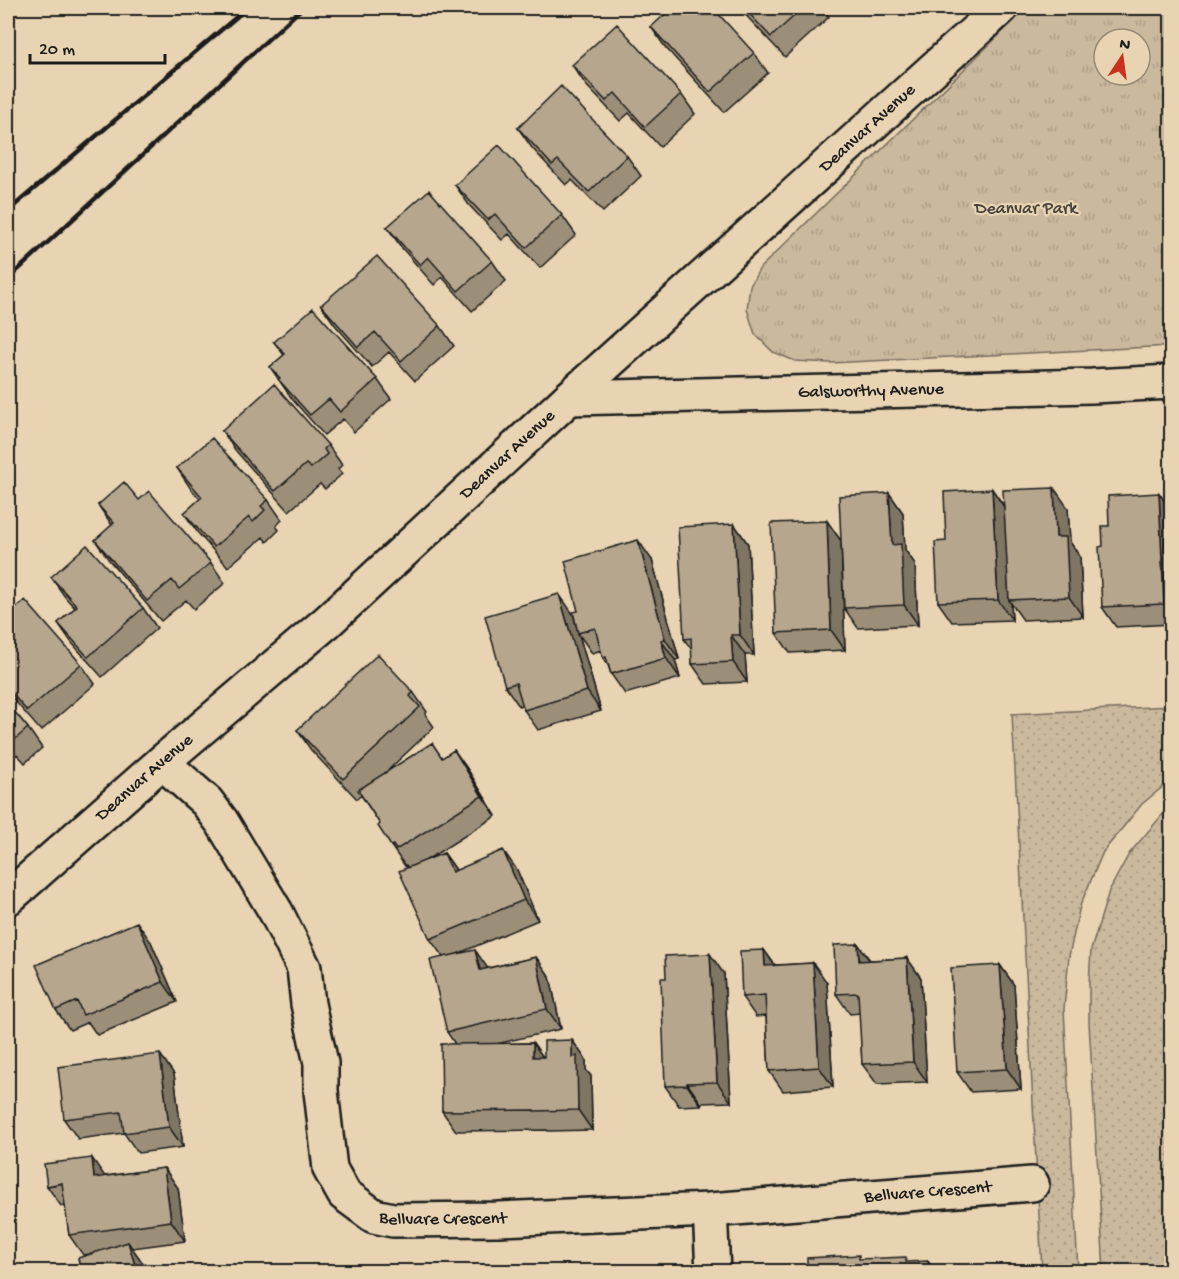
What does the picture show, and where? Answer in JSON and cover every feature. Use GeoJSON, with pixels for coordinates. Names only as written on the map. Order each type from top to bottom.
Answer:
{"type":"FeatureCollection","features":[{"type":"Feature","properties":{"kind":"street","name":"Deanvar Avenue"},"geometry":{"type":"LineString","coordinates":[[8,897],[327,622],[569,399],[1001,8]]}},
{"type":"Feature","properties":{"kind":"street","name":"Galsworthy Avenue"},"geometry":{"type":"LineString","coordinates":[[569,399],[1172,382]]}},
{"type":"Feature","properties":{"kind":"street","name":"Bellvare Crescent"},"geometry":{"type":"LineString","coordinates":[[162,762],[207,802],[222,822],[276,912],[303,968],[321,1063],[321,1091],[330,1169],[344,1194],[374,1216],[393,1220],[498,1219],[710,1210],[1032,1184]]}},
{"type":"Feature","properties":{"kind":"street"},"geometry":{"type":"LineString","coordinates":[[710,1210],[713,1272]]}},
{"type":"Feature","properties":{"kind":"green space","name":"Deanvar Park"},"geometry":{"type":"Polygon","coordinates":[[[1027,8],[1171,8],[1171,346],[830,363],[795,361],[773,352],[755,334],[747,309],[750,286],[760,268],[1027,8]]]}},
{"type":"Feature","properties":{"kind":"green space"},"geometry":{"type":"Polygon","coordinates":[[[1171,706],[1171,780],[1142,804],[1103,852],[1080,906],[1069,956],[1064,1009],[1078,1271],[1042,1271],[1012,714],[1171,706]]]}},
{"type":"Feature","properties":{"kind":"green space"},"geometry":{"type":"Polygon","coordinates":[[[1171,808],[1171,1271],[1104,1271],[1089,1023],[1091,950],[1109,891],[1129,854],[1163,814],[1171,808]]]}},
{"type":"Feature","properties":{"kind":"building"},"geometry":{"type":"Polygon","coordinates":[[[672,8],[713,8],[754,53],[710,92],[651,27],[672,8]]]}},
{"type":"Feature","properties":{"kind":"building"},"geometry":{"type":"Polygon","coordinates":[[[744,8],[803,8],[771,37],[744,8]]]}},
{"type":"Feature","properties":{"kind":"building"},"geometry":{"type":"Polygon","coordinates":[[[617,24],[681,94],[645,127],[615,93],[606,101],[572,65],[617,24]]]}},
{"type":"Feature","properties":{"kind":"building"},"geometry":{"type":"Polygon","coordinates":[[[561,86],[627,156],[589,192],[558,160],[552,165],[518,128],[561,86]]]}},
{"type":"Feature","properties":{"kind":"building"},"geometry":{"type":"Polygon","coordinates":[[[499,145],[562,215],[526,248],[495,214],[488,220],[455,185],[499,145]]]}},
{"type":"Feature","properties":{"kind":"building"},"geometry":{"type":"Polygon","coordinates":[[[429,190],[492,261],[458,291],[428,257],[420,265],[387,227],[429,190]]]}},
{"type":"Feature","properties":{"kind":"building"},"geometry":{"type":"Polygon","coordinates":[[[377,256],[440,326],[401,361],[375,332],[358,347],[321,305],[377,256]]]}},
{"type":"Feature","properties":{"kind":"building"},"geometry":{"type":"Polygon","coordinates":[[[313,308],[377,379],[340,412],[329,399],[310,415],[270,367],[285,354],[274,342],[313,308]]]}},
{"type":"Feature","properties":{"kind":"building"},"geometry":{"type":"Polygon","coordinates":[[[274,384],[328,445],[324,449],[327,454],[311,468],[306,464],[275,491],[222,431],[274,384]]]}},
{"type":"Feature","properties":{"kind":"building"},"geometry":{"type":"Polygon","coordinates":[[[212,438],[268,500],[261,506],[265,510],[253,522],[249,517],[214,547],[184,513],[202,497],[177,468],[212,438]]]}},
{"type":"Feature","properties":{"kind":"building"},"geometry":{"type":"Polygon","coordinates":[[[124,482],[139,500],[149,491],[211,563],[179,589],[172,580],[147,601],[95,540],[114,523],[98,505],[124,482]]]}},
{"type":"Feature","properties":{"kind":"building"},"geometry":{"type":"Polygon","coordinates":[[[1054,488],[1056,537],[1066,537],[1069,597],[1009,600],[1003,490],[1054,488]]]}},
{"type":"Feature","properties":{"kind":"building"},"geometry":{"type":"Polygon","coordinates":[[[992,489],[998,600],[938,602],[935,542],[946,541],[944,492],[992,489]]]}},
{"type":"Feature","properties":{"kind":"building"},"geometry":{"type":"Polygon","coordinates":[[[889,493],[892,545],[901,544],[904,605],[844,608],[839,496],[889,493]]]}},
{"type":"Feature","properties":{"kind":"building"},"geometry":{"type":"Polygon","coordinates":[[[1159,493],[1164,604],[1102,607],[1099,547],[1103,546],[1102,526],[1109,526],[1108,496],[1159,493]]]}},
{"type":"Feature","properties":{"kind":"building"},"geometry":{"type":"Polygon","coordinates":[[[827,521],[831,630],[776,633],[771,523],[827,521]]]}},
{"type":"Feature","properties":{"kind":"building"},"geometry":{"type":"Polygon","coordinates":[[[734,524],[740,635],[731,635],[733,662],[692,664],[691,638],[684,639],[678,527],[734,524]]]}},
{"type":"Feature","properties":{"kind":"building"},"geometry":{"type":"Polygon","coordinates":[[[638,540],[665,639],[661,640],[666,658],[611,674],[606,657],[603,658],[595,628],[578,633],[573,612],[578,611],[565,561],[638,540]]]}},
{"type":"Feature","properties":{"kind":"building"},"geometry":{"type":"Polygon","coordinates":[[[87,545],[143,608],[88,657],[58,623],[77,606],[51,577],[87,545]]]}},
{"type":"Feature","properties":{"kind":"building"},"geometry":{"type":"Polygon","coordinates":[[[559,594],[587,691],[524,710],[516,683],[505,686],[485,616],[559,594]]]}},
{"type":"Feature","properties":{"kind":"building"},"geometry":{"type":"Polygon","coordinates":[[[25,600],[81,664],[27,711],[8,689],[8,615],[25,600]]]}},
{"type":"Feature","properties":{"kind":"building"},"geometry":{"type":"Polygon","coordinates":[[[378,654],[413,692],[410,696],[420,707],[343,779],[297,730],[378,654]]]}},
{"type":"Feature","properties":{"kind":"building"},"geometry":{"type":"Polygon","coordinates":[[[8,704],[28,728],[11,743],[8,739],[8,704]]]}},
{"type":"Feature","properties":{"kind":"building"},"geometry":{"type":"Polygon","coordinates":[[[432,743],[442,758],[454,750],[482,796],[396,850],[378,826],[380,824],[358,790],[432,743]]]}},
{"type":"Feature","properties":{"kind":"building"},"geometry":{"type":"Polygon","coordinates":[[[503,850],[524,900],[430,939],[399,871],[444,853],[452,872],[503,850]]]}},
{"type":"Feature","properties":{"kind":"building"},"geometry":{"type":"Polygon","coordinates":[[[137,922],[163,982],[83,1015],[77,1001],[56,1010],[36,965],[137,922]]]}},
{"type":"Feature","properties":{"kind":"building"},"geometry":{"type":"Polygon","coordinates":[[[858,944],[859,961],[907,958],[913,1062],[862,1064],[858,993],[836,994],[834,945],[858,944]]]}},
{"type":"Feature","properties":{"kind":"building"},"geometry":{"type":"Polygon","coordinates":[[[475,950],[480,970],[536,957],[547,1009],[447,1032],[430,960],[475,950]]]}},
{"type":"Feature","properties":{"kind":"building"},"geometry":{"type":"Polygon","coordinates":[[[764,950],[765,966],[813,963],[819,1067],[769,1071],[765,995],[742,997],[740,951],[764,950]]]}},
{"type":"Feature","properties":{"kind":"building"},"geometry":{"type":"Polygon","coordinates":[[[710,954],[717,1082],[665,1086],[661,978],[666,978],[665,956],[710,954]]]}},
{"type":"Feature","properties":{"kind":"building"},"geometry":{"type":"Polygon","coordinates":[[[1000,965],[1007,1069],[957,1072],[951,968],[1000,965]]]}},
{"type":"Feature","properties":{"kind":"building"},"geometry":{"type":"Polygon","coordinates":[[[572,1040],[572,1057],[577,1056],[578,1110],[442,1111],[441,1044],[533,1043],[533,1057],[544,1057],[544,1041],[572,1040]]]}},
{"type":"Feature","properties":{"kind":"building"},"geometry":{"type":"Polygon","coordinates":[[[160,1054],[169,1127],[124,1133],[121,1112],[64,1119],[58,1067],[160,1054]]]}},
{"type":"Feature","properties":{"kind":"building"},"geometry":{"type":"Polygon","coordinates":[[[92,1158],[94,1178],[164,1168],[171,1221],[69,1235],[62,1183],[47,1186],[44,1164],[92,1158]]]}},
{"type":"Feature","properties":{"kind":"building"},"geometry":{"type":"Polygon","coordinates":[[[128,1242],[137,1272],[67,1272],[80,1268],[78,1258],[128,1242]]]}},
{"type":"Feature","properties":{"kind":"building"},"geometry":{"type":"Polygon","coordinates":[[[859,1255],[859,1259],[906,1257],[906,1262],[928,1261],[928,1272],[807,1272],[807,1258],[859,1255]]]}},
{"type":"Feature","properties":{"kind":"railway"},"geometry":{"type":"LineString","coordinates":[[8,211],[247,8]]}},
{"type":"Feature","properties":{"kind":"railway"},"geometry":{"type":"LineString","coordinates":[[8,279],[302,8]]}}]}
